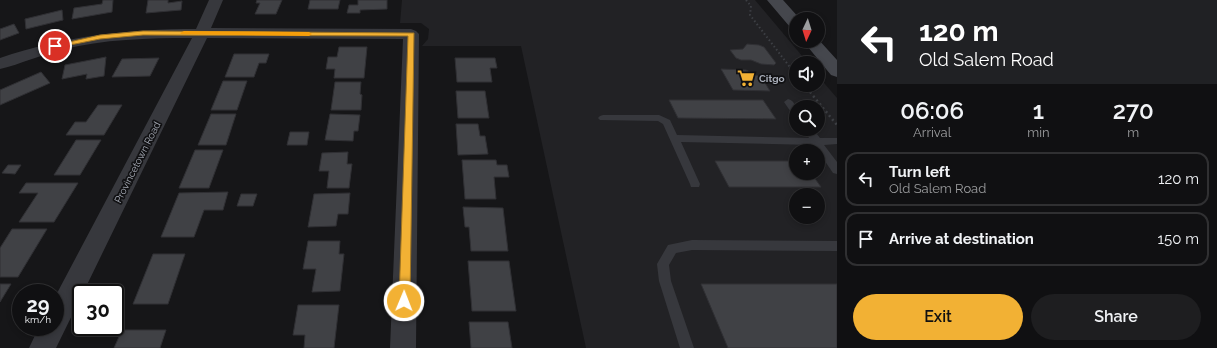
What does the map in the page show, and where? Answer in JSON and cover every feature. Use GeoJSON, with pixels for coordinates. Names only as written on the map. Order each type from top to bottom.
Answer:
{"type":"FeatureCollection","features":[{"type":"Feature","properties":{"kind":"main road"},"geometry":{"type":"LineString","coordinates":[[774,0],[789,16]]}},
{"type":"Feature","properties":{"kind":"main road"},"geometry":{"type":"LineString","coordinates":[[817,48],[837,71]]}},
{"type":"Feature","properties":{"kind":"street","name":"Provincetown Road"},"geometry":{"type":"LineString","coordinates":[[64,305],[202,33],[216,0]]}},
{"type":"Feature","properties":{"kind":"street"},"geometry":{"type":"LineString","coordinates":[[0,64],[47,48],[100,37],[143,33],[411,34],[403,348]]}},
{"type":"Feature","properties":{"kind":"street"},"geometry":{"type":"LineString","coordinates":[[42,348],[48,336]]}},
{"type":"Feature","properties":{"kind":"lane"},"geometry":{"type":"LineString","coordinates":[[603,118],[659,118],[667,122],[695,184]]}},
{"type":"Feature","properties":{"kind":"lane"},"geometry":{"type":"LineString","coordinates":[[813,136],[837,170]]}},
{"type":"Feature","properties":{"kind":"lane"},"geometry":{"type":"LineString","coordinates":[[674,138],[817,142],[837,141]]}},
{"type":"Feature","properties":{"kind":"lane"},"geometry":{"type":"LineString","coordinates":[[687,348],[665,281],[663,264],[672,249],[692,245],[837,246]]}},
{"type":"Feature","properties":{"kind":"path"},"geometry":{"type":"LineString","coordinates":[[746,0],[751,6],[750,16],[789,66]]}},
{"type":"Feature","properties":{"kind":"path"},"geometry":{"type":"LineString","coordinates":[[810,92],[837,125]]}},
{"type":"Feature","properties":{"kind":"shaded area"},"geometry":{"type":"Polygon","coordinates":[[[402,0],[755,0],[789,40],[789,48],[795,48],[802,56],[789,56],[789,92],[825,92],[825,84],[837,98],[837,348],[586,348],[521,46],[422,46],[428,39],[429,29],[421,23],[400,23],[402,0]]]}},
{"type":"Feature","properties":{"kind":"building"},"geometry":{"type":"Polygon","coordinates":[[[103,0],[113,0],[112,12],[72,19],[74,8],[102,4],[103,0]]]}},
{"type":"Feature","properties":{"kind":"building"},"geometry":{"type":"Polygon","coordinates":[[[148,0],[168,0],[168,3],[182,1],[181,10],[146,13],[148,0]]]}},
{"type":"Feature","properties":{"kind":"building"},"geometry":{"type":"Polygon","coordinates":[[[257,0],[282,0],[276,14],[255,14],[260,3],[256,3],[257,0]]]}},
{"type":"Feature","properties":{"kind":"building"},"geometry":{"type":"Polygon","coordinates":[[[310,0],[340,0],[338,9],[308,9],[310,0]]]}},
{"type":"Feature","properties":{"kind":"building"},"geometry":{"type":"Polygon","coordinates":[[[358,0],[387,0],[387,9],[360,10],[360,13],[347,13],[349,5],[358,5],[358,0]]]}},
{"type":"Feature","properties":{"kind":"building"},"geometry":{"type":"Polygon","coordinates":[[[62,10],[63,20],[26,29],[25,19],[62,10]]]}},
{"type":"Feature","properties":{"kind":"building"},"geometry":{"type":"Polygon","coordinates":[[[14,24],[19,33],[0,40],[0,29],[14,24]]]}},
{"type":"Feature","properties":{"kind":"building"},"geometry":{"type":"Polygon","coordinates":[[[747,44],[764,47],[776,63],[774,65],[761,64],[751,60],[741,60],[736,58],[730,50],[743,49],[747,44]]]}},
{"type":"Feature","properties":{"kind":"building"},"geometry":{"type":"Polygon","coordinates":[[[339,47],[367,47],[364,78],[334,78],[335,69],[326,69],[328,57],[337,57],[339,47]]]}},
{"type":"Feature","properties":{"kind":"building"},"geometry":{"type":"Polygon","coordinates":[[[234,54],[269,54],[266,63],[259,63],[254,77],[225,77],[234,54]]]}},
{"type":"Feature","properties":{"kind":"building"},"geometry":{"type":"Polygon","coordinates":[[[106,57],[104,76],[86,79],[87,74],[62,79],[65,65],[106,57]]]}},
{"type":"Feature","properties":{"kind":"building"},"geometry":{"type":"Polygon","coordinates":[[[159,58],[150,76],[112,77],[122,59],[159,58]]]}},
{"type":"Feature","properties":{"kind":"building"},"geometry":{"type":"Polygon","coordinates":[[[455,58],[495,58],[497,68],[490,68],[492,82],[457,82],[455,58]]]}},
{"type":"Feature","properties":{"kind":"building"},"geometry":{"type":"Polygon","coordinates":[[[721,69],[746,70],[762,78],[770,91],[733,90],[721,69]]]}},
{"type":"Feature","properties":{"kind":"building"},"geometry":{"type":"Polygon","coordinates":[[[41,72],[50,83],[0,105],[0,90],[41,72]]]}},
{"type":"Feature","properties":{"kind":"building"},"geometry":{"type":"Polygon","coordinates":[[[223,81],[247,81],[237,110],[211,110],[223,81]]]}},
{"type":"Feature","properties":{"kind":"building"},"geometry":{"type":"Polygon","coordinates":[[[335,82],[361,82],[361,110],[331,110],[335,82]]]}},
{"type":"Feature","properties":{"kind":"building"},"geometry":{"type":"Polygon","coordinates":[[[456,91],[485,91],[489,118],[458,118],[456,91]]]}},
{"type":"Feature","properties":{"kind":"building"},"geometry":{"type":"Polygon","coordinates":[[[669,100],[763,100],[776,119],[678,118],[669,100]]]}},
{"type":"Feature","properties":{"kind":"building"},"geometry":{"type":"Polygon","coordinates":[[[98,105],[122,105],[104,135],[66,135],[75,122],[86,122],[98,105]]]}},
{"type":"Feature","properties":{"kind":"building"},"geometry":{"type":"Polygon","coordinates":[[[211,114],[236,114],[226,145],[198,145],[211,114]]]}},
{"type":"Feature","properties":{"kind":"building"},"geometry":{"type":"Polygon","coordinates":[[[330,114],[360,115],[358,131],[354,131],[353,141],[325,140],[330,114]]]}},
{"type":"Feature","properties":{"kind":"building"},"geometry":{"type":"Polygon","coordinates":[[[456,124],[478,124],[480,136],[485,136],[488,154],[458,155],[456,124]]]}},
{"type":"Feature","properties":{"kind":"building"},"geometry":{"type":"Polygon","coordinates":[[[290,132],[309,132],[307,145],[287,145],[290,132]]]}},
{"type":"Feature","properties":{"kind":"building"},"geometry":{"type":"Polygon","coordinates":[[[76,140],[101,140],[80,175],[54,175],[76,140]]]}},
{"type":"Feature","properties":{"kind":"building"},"geometry":{"type":"Polygon","coordinates":[[[195,150],[223,150],[209,188],[179,188],[195,150]]]}},
{"type":"Feature","properties":{"kind":"building"},"geometry":{"type":"Polygon","coordinates":[[[348,152],[347,164],[352,164],[349,188],[327,188],[329,171],[319,171],[322,153],[348,152]]]}},
{"type":"Feature","properties":{"kind":"building"},"geometry":{"type":"Polygon","coordinates":[[[462,160],[496,160],[497,165],[507,165],[509,177],[494,177],[496,199],[465,199],[462,160]]]}},
{"type":"Feature","properties":{"kind":"building"},"geometry":{"type":"Polygon","coordinates":[[[715,161],[789,161],[789,180],[816,180],[821,187],[729,187],[715,161]]]}},
{"type":"Feature","properties":{"kind":"building"},"geometry":{"type":"Polygon","coordinates":[[[8,165],[21,165],[15,174],[2,173],[8,165]]]}},
{"type":"Feature","properties":{"kind":"building"},"geometry":{"type":"Polygon","coordinates":[[[26,183],[78,183],[54,222],[19,222],[38,193],[19,193],[26,183]]]}},
{"type":"Feature","properties":{"kind":"building"},"geometry":{"type":"Polygon","coordinates":[[[228,192],[223,210],[204,210],[194,237],[161,237],[179,193],[228,192]]]}},
{"type":"Feature","properties":{"kind":"building"},"geometry":{"type":"Polygon","coordinates":[[[350,193],[348,214],[338,214],[336,226],[308,227],[314,194],[350,193]]]}},
{"type":"Feature","properties":{"kind":"building"},"geometry":{"type":"Polygon","coordinates":[[[241,194],[257,194],[253,206],[237,206],[241,194]]]}},
{"type":"Feature","properties":{"kind":"building"},"geometry":{"type":"Polygon","coordinates":[[[463,207],[503,208],[508,251],[471,251],[469,227],[465,227],[463,207]]]}},
{"type":"Feature","properties":{"kind":"building"},"geometry":{"type":"Polygon","coordinates":[[[12,229],[47,229],[18,277],[0,277],[0,248],[12,229]]]}},
{"type":"Feature","properties":{"kind":"building"},"geometry":{"type":"Polygon","coordinates":[[[308,241],[340,241],[339,254],[344,254],[340,291],[312,292],[316,269],[303,269],[308,241]]]}},
{"type":"Feature","properties":{"kind":"building"},"geometry":{"type":"Polygon","coordinates":[[[153,254],[185,254],[168,304],[133,304],[153,254]]]}},
{"type":"Feature","properties":{"kind":"building"},"geometry":{"type":"Polygon","coordinates":[[[468,261],[509,261],[516,311],[472,311],[468,261]]]}},
{"type":"Feature","properties":{"kind":"building"},"geometry":{"type":"Polygon","coordinates":[[[0,284],[11,284],[0,302],[0,284]]]}},
{"type":"Feature","properties":{"kind":"building"},"geometry":{"type":"Polygon","coordinates":[[[701,284],[837,284],[837,348],[728,348],[701,284]]]}},
{"type":"Feature","properties":{"kind":"building"},"geometry":{"type":"Polygon","coordinates":[[[298,305],[339,305],[334,348],[304,348],[305,335],[293,335],[298,305]]]}},
{"type":"Feature","properties":{"kind":"building"},"geometry":{"type":"Polygon","coordinates":[[[469,322],[508,322],[512,348],[471,348],[469,322]]]}},
{"type":"Feature","properties":{"kind":"building"},"geometry":{"type":"Polygon","coordinates":[[[124,330],[166,330],[160,348],[114,348],[119,336],[124,336],[124,330]]]}},
{"type":"Feature","properties":{"kind":"slow traffic"},"geometry":{"type":"LineString","coordinates":[[184,33],[309,34]]}},
{"type":"Feature","properties":{"kind":"place","name":"Citgo"},"geometry":{"type":"Point","coordinates":[746,78]}},
{"type":"Feature","properties":{"kind":"route"},"geometry":{"type":"LineString","coordinates":[[55,46],[76,40],[143,33],[411,34],[404,301]]}}]}
